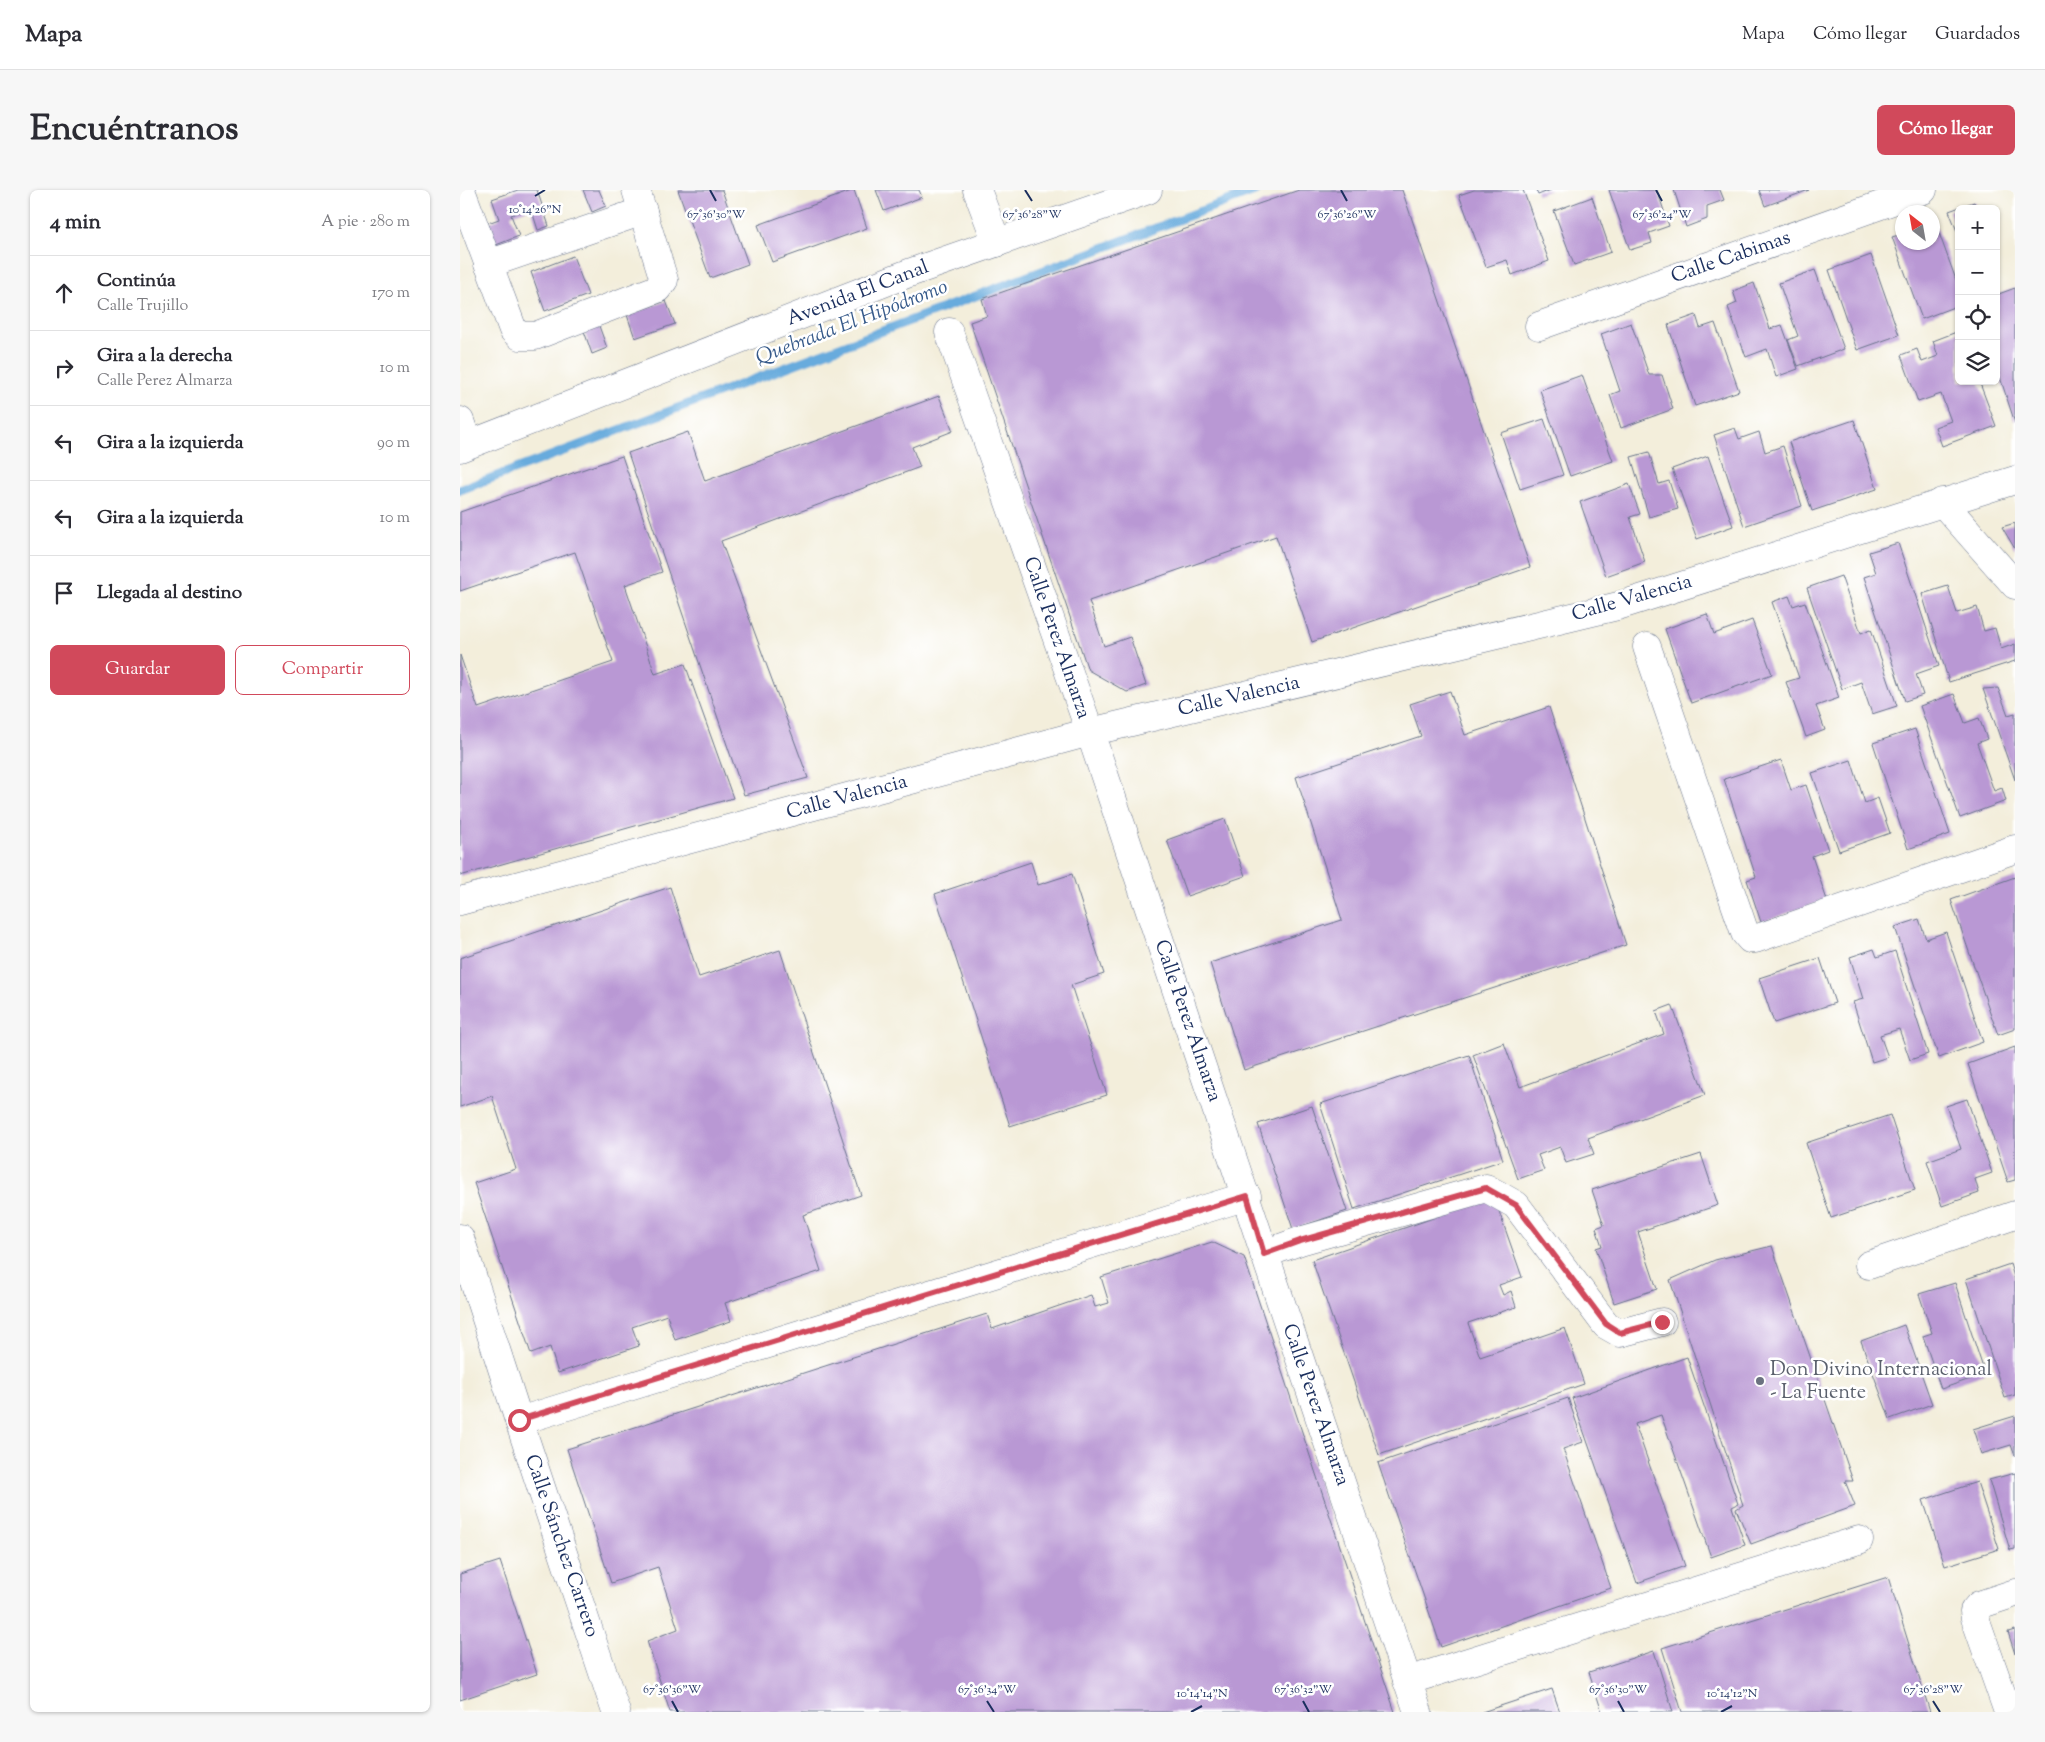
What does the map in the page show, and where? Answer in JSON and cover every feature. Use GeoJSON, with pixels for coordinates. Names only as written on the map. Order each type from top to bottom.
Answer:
{"type":"FeatureCollection","features":[{"type":"Feature","properties":{"kind":"street"},"geometry":{"type":"LineString","coordinates":[[461,190],[488,264],[513,330],[520,336],[535,336],[657,289],[664,280],[640,201],[488,264]]}},
{"type":"Feature","properties":{"kind":"street"},"geometry":{"type":"LineString","coordinates":[[976,190],[997,243]]}},
{"type":"Feature","properties":{"kind":"street","name":"Avenida El Canal"},"geometry":{"type":"LineString","coordinates":[[463,438],[909,273],[1148,190]]}},
{"type":"Feature","properties":{"kind":"street","name":"Calle Cabimas"},"geometry":{"type":"LineString","coordinates":[[1539,326],[1923,190]]}},
{"type":"Feature","properties":{"kind":"street","name":"Calle Perez Almarza"},"geometry":{"type":"LineString","coordinates":[[949,332],[1090,732],[1247,1196],[1264,1254],[1418,1712]]}},
{"type":"Feature","properties":{"kind":"street","name":"Calle Valencia"},"geometry":{"type":"LineString","coordinates":[[460,902],[1090,732],[1618,606],[2015,480]]}},
{"type":"Feature","properties":{"kind":"street"},"geometry":{"type":"LineString","coordinates":[[1942,502],[2015,585]]}},
{"type":"Feature","properties":{"kind":"street"},"geometry":{"type":"LineString","coordinates":[[1647,647],[1745,933],[1750,939],[1764,936],[2015,849]]}},
{"type":"Feature","properties":{"kind":"street"},"geometry":{"type":"LineString","coordinates":[[1264,1254],[1300,1241],[1486,1188],[1516,1205],[1606,1324],[1620,1333],[1662,1322]]}},
{"type":"Feature","properties":{"kind":"street"},"geometry":{"type":"LineString","coordinates":[[519,1420],[1247,1196]]}},
{"type":"Feature","properties":{"kind":"street"},"geometry":{"type":"LineString","coordinates":[[1869,1265],[2015,1215]]}},
{"type":"Feature","properties":{"kind":"street","name":"Calle Sánchez Carrero"},"geometry":{"type":"LineString","coordinates":[[460,1238],[616,1712]]}},
{"type":"Feature","properties":{"kind":"street"},"geometry":{"type":"LineString","coordinates":[[1408,1681],[1858,1540]]}},
{"type":"Feature","properties":{"kind":"street"},"geometry":{"type":"LineString","coordinates":[[2008,1712],[1974,1611],[1980,1605],[2015,1593]]}},
{"type":"Feature","properties":{"kind":"building"},"geometry":{"type":"Polygon","coordinates":[[[518,190],[537,190],[549,226],[538,230],[531,208],[511,215],[519,236],[496,245],[488,223],[499,219],[492,199],[518,190]]]}},
{"type":"Feature","properties":{"kind":"building"},"geometry":{"type":"Polygon","coordinates":[[[583,190],[599,190],[606,206],[592,212],[583,190]]]}},
{"type":"Feature","properties":{"kind":"building"},"geometry":{"type":"Polygon","coordinates":[[[678,190],[722,190],[748,264],[710,278],[678,190]]]}},
{"type":"Feature","properties":{"kind":"building"},"geometry":{"type":"Polygon","coordinates":[[[854,190],[867,228],[772,262],[758,225],[854,190]]]}},
{"type":"Feature","properties":{"kind":"building"},"geometry":{"type":"Polygon","coordinates":[[[876,190],[919,190],[922,197],[884,211],[876,190]]]}},
{"type":"Feature","properties":{"kind":"building"},"geometry":{"type":"Polygon","coordinates":[[[1299,190],[1402,190],[1530,567],[1312,642],[1276,536],[1089,601],[1104,646],[1130,637],[1146,685],[1127,692],[1088,670],[970,322],[987,316],[982,299],[1299,190]]]}},
{"type":"Feature","properties":{"kind":"building"},"geometry":{"type":"Polygon","coordinates":[[[1474,190],[1523,190],[1549,261],[1512,275],[1507,260],[1486,267],[1459,195],[1474,190]]]}},
{"type":"Feature","properties":{"kind":"building"},"geometry":{"type":"Polygon","coordinates":[[[1536,190],[1551,190],[1538,195],[1536,190]]]}},
{"type":"Feature","properties":{"kind":"building"},"geometry":{"type":"Polygon","coordinates":[[[1609,190],[1657,190],[1669,226],[1649,233],[1652,243],[1630,250],[1609,190]]]}},
{"type":"Feature","properties":{"kind":"building"},"geometry":{"type":"Polygon","coordinates":[[[1674,190],[1720,190],[1724,200],[1707,206],[1707,219],[1686,227],[1674,190]]]}},
{"type":"Feature","properties":{"kind":"building"},"geometry":{"type":"Polygon","coordinates":[[[1759,190],[1809,190],[1765,206],[1759,190]]]}},
{"type":"Feature","properties":{"kind":"building"},"geometry":{"type":"Polygon","coordinates":[[[1592,197],[1611,252],[1574,265],[1554,211],[1592,197]]]}},
{"type":"Feature","properties":{"kind":"building"},"geometry":{"type":"Polygon","coordinates":[[[1955,209],[1955,226],[1949,211],[1955,209]]]}},
{"type":"Feature","properties":{"kind":"building"},"geometry":{"type":"Polygon","coordinates":[[[1940,236],[1955,277],[1955,307],[1922,319],[1897,250],[1940,250],[1940,236]]]}},
{"type":"Feature","properties":{"kind":"building"},"geometry":{"type":"Polygon","coordinates":[[[1871,255],[1899,335],[1857,350],[1829,270],[1871,255]]]}},
{"type":"Feature","properties":{"kind":"building"},"geometry":{"type":"Polygon","coordinates":[[[573,256],[588,295],[545,311],[531,272],[573,256]]]}},
{"type":"Feature","properties":{"kind":"building"},"geometry":{"type":"Polygon","coordinates":[[[1815,270],[1844,349],[1798,366],[1788,340],[1798,336],[1779,283],[1815,270]]]}},
{"type":"Feature","properties":{"kind":"building"},"geometry":{"type":"Polygon","coordinates":[[[1754,283],[1770,329],[1782,325],[1798,369],[1776,377],[1767,349],[1746,357],[1728,307],[1737,303],[1733,291],[1754,283]]]}},
{"type":"Feature","properties":{"kind":"building"},"geometry":{"type":"Polygon","coordinates":[[[2015,288],[2015,423],[2000,377],[2000,294],[2015,288]]]}},
{"type":"Feature","properties":{"kind":"building"},"geometry":{"type":"Polygon","coordinates":[[[666,301],[675,324],[635,338],[627,315],[666,301]]]}},
{"type":"Feature","properties":{"kind":"building"},"geometry":{"type":"Polygon","coordinates":[[[1696,315],[1700,328],[1715,323],[1739,391],[1695,406],[1668,325],[1696,315]]]}},
{"type":"Feature","properties":{"kind":"building"},"geometry":{"type":"Polygon","coordinates":[[[1631,323],[1649,375],[1662,375],[1673,409],[1621,428],[1610,395],[1620,391],[1601,334],[1631,323]]]}},
{"type":"Feature","properties":{"kind":"building"},"geometry":{"type":"Polygon","coordinates":[[[599,326],[607,348],[592,354],[584,331],[599,326]]]}},
{"type":"Feature","properties":{"kind":"building"},"geometry":{"type":"Polygon","coordinates":[[[1955,333],[1955,385],[1981,385],[1996,426],[1942,446],[1935,427],[1951,421],[1941,394],[1918,402],[1901,355],[1917,349],[1922,362],[1938,356],[1933,341],[1955,333]]]}},
{"type":"Feature","properties":{"kind":"building"},"geometry":{"type":"Polygon","coordinates":[[[1582,375],[1613,461],[1570,476],[1540,390],[1582,375]]]}},
{"type":"Feature","properties":{"kind":"building"},"geometry":{"type":"Polygon","coordinates":[[[939,396],[953,431],[912,447],[920,467],[721,541],[808,778],[744,795],[628,453],[688,432],[705,481],[939,396]]]}},
{"type":"Feature","properties":{"kind":"building"},"geometry":{"type":"Polygon","coordinates":[[[1544,419],[1563,475],[1520,489],[1501,433],[1544,419]]]}},
{"type":"Feature","properties":{"kind":"building"},"geometry":{"type":"Polygon","coordinates":[[[1854,420],[1877,489],[1812,511],[1789,442],[1854,420]]]}},
{"type":"Feature","properties":{"kind":"building"},"geometry":{"type":"Polygon","coordinates":[[[1735,428],[1739,439],[1759,432],[1765,452],[1783,446],[1802,506],[1744,526],[1714,435],[1735,428]]]}},
{"type":"Feature","properties":{"kind":"building"},"geometry":{"type":"Polygon","coordinates":[[[1649,452],[1659,484],[1669,481],[1678,509],[1649,517],[1631,457],[1649,452]]]}},
{"type":"Feature","properties":{"kind":"building"},"geometry":{"type":"Polygon","coordinates":[[[622,456],[662,572],[625,585],[655,674],[685,664],[733,798],[460,876],[460,655],[478,708],[613,662],[575,552],[460,591],[460,512],[622,456]]]}},
{"type":"Feature","properties":{"kind":"building"},"geometry":{"type":"Polygon","coordinates":[[[1708,456],[1733,526],[1697,539],[1672,469],[1708,456]]]}},
{"type":"Feature","properties":{"kind":"building"},"geometry":{"type":"Polygon","coordinates":[[[1629,484],[1640,514],[1630,517],[1645,562],[1606,576],[1580,502],[1629,484]]]}},
{"type":"Feature","properties":{"kind":"building"},"geometry":{"type":"Polygon","coordinates":[[[2015,523],[2015,549],[2002,527],[2015,523]]]}},
{"type":"Feature","properties":{"kind":"building"},"geometry":{"type":"Polygon","coordinates":[[[1898,543],[1939,666],[1916,674],[1923,695],[1905,701],[1864,577],[1876,573],[1869,552],[1898,543]]]}},
{"type":"Feature","properties":{"kind":"building"},"geometry":{"type":"Polygon","coordinates":[[[1841,576],[1861,633],[1871,629],[1897,706],[1872,714],[1861,682],[1842,689],[1807,588],[1841,576]]]}},
{"type":"Feature","properties":{"kind":"building"},"geometry":{"type":"Polygon","coordinates":[[[1948,586],[1957,613],[1977,607],[1984,631],[1995,628],[2001,649],[2015,644],[2015,661],[1949,682],[1922,594],[1948,586]]]}},
{"type":"Feature","properties":{"kind":"building"},"geometry":{"type":"Polygon","coordinates":[[[1789,596],[1793,606],[1805,602],[1839,698],[1816,706],[1825,730],[1806,737],[1786,682],[1799,678],[1772,602],[1789,596]]]}},
{"type":"Feature","properties":{"kind":"building"},"geometry":{"type":"Polygon","coordinates":[[[1707,614],[1714,634],[1752,620],[1772,674],[1691,703],[1665,629],[1707,614]]]}},
{"type":"Feature","properties":{"kind":"building"},"geometry":{"type":"Polygon","coordinates":[[[1998,688],[2008,715],[2015,713],[2015,780],[1983,689],[1998,688]]]}},
{"type":"Feature","properties":{"kind":"building"},"geometry":{"type":"Polygon","coordinates":[[[1450,691],[1465,735],[1549,707],[1626,945],[1244,1070],[1210,963],[1342,920],[1296,777],[1421,736],[1410,704],[1450,691]]]}},
{"type":"Feature","properties":{"kind":"building"},"geometry":{"type":"Polygon","coordinates":[[[1954,694],[1965,723],[1979,718],[1987,739],[1977,743],[1994,791],[2002,788],[2006,801],[1960,818],[1920,706],[1954,694]]]}},
{"type":"Feature","properties":{"kind":"building"},"geometry":{"type":"Polygon","coordinates":[[[1915,729],[1950,834],[1908,849],[1873,743],[1915,729]]]}},
{"type":"Feature","properties":{"kind":"building"},"geometry":{"type":"Polygon","coordinates":[[[1781,760],[1791,790],[1806,785],[1828,850],[1812,856],[1827,900],[1761,922],[1747,880],[1756,877],[1724,779],[1781,760]]]}},
{"type":"Feature","properties":{"kind":"building"},"geometry":{"type":"Polygon","coordinates":[[[1851,760],[1865,803],[1878,798],[1890,833],[1839,851],[1812,773],[1851,760]]]}},
{"type":"Feature","properties":{"kind":"building"},"geometry":{"type":"Polygon","coordinates":[[[1225,819],[1245,876],[1187,896],[1167,840],[1225,819]]]}},
{"type":"Feature","properties":{"kind":"building"},"geometry":{"type":"Polygon","coordinates":[[[1031,862],[1038,885],[1072,874],[1104,974],[1071,985],[1107,1095],[1010,1126],[935,894],[1031,862]]]}},
{"type":"Feature","properties":{"kind":"building"},"geometry":{"type":"Polygon","coordinates":[[[2015,877],[2015,1029],[1998,1035],[1951,900],[2015,877]]]}},
{"type":"Feature","properties":{"kind":"building"},"geometry":{"type":"Polygon","coordinates":[[[670,887],[699,977],[780,950],[861,1195],[803,1215],[821,1271],[725,1303],[731,1321],[675,1340],[667,1315],[632,1327],[639,1346],[558,1373],[550,1347],[531,1354],[474,1183],[516,1169],[492,1096],[460,1107],[460,958],[670,887]]]}},
{"type":"Feature","properties":{"kind":"building"},"geometry":{"type":"Polygon","coordinates":[[[1919,919],[1926,939],[1946,932],[1983,1042],[1939,1058],[1895,927],[1919,919]]]}},
{"type":"Feature","properties":{"kind":"building"},"geometry":{"type":"Polygon","coordinates":[[[1874,949],[1877,957],[1895,951],[1928,1054],[1910,1060],[1899,1029],[1880,1035],[1888,1057],[1872,1062],[1853,1002],[1863,999],[1850,957],[1874,949]]]}},
{"type":"Feature","properties":{"kind":"building"},"geometry":{"type":"Polygon","coordinates":[[[1820,958],[1835,1003],[1774,1023],[1759,978],[1820,958]]]}},
{"type":"Feature","properties":{"kind":"building"},"geometry":{"type":"Polygon","coordinates":[[[1672,1005],[1705,1095],[1588,1138],[1594,1154],[1566,1163],[1560,1147],[1538,1155],[1544,1170],[1518,1179],[1473,1055],[1504,1043],[1520,1087],[1664,1034],[1656,1011],[1672,1005]]]}},
{"type":"Feature","properties":{"kind":"building"},"geometry":{"type":"Polygon","coordinates":[[[2015,1047],[2015,1180],[2008,1182],[1968,1064],[2015,1047]]]}},
{"type":"Feature","properties":{"kind":"building"},"geometry":{"type":"Polygon","coordinates":[[[1469,1055],[1503,1160],[1354,1209],[1320,1104],[1469,1055]]]}},
{"type":"Feature","properties":{"kind":"building"},"geometry":{"type":"Polygon","coordinates":[[[1967,1099],[1992,1173],[1975,1179],[1979,1193],[1942,1206],[1927,1161],[1961,1149],[1946,1106],[1967,1099]]]}},
{"type":"Feature","properties":{"kind":"building"},"geometry":{"type":"Polygon","coordinates":[[[1312,1106],[1347,1211],[1293,1229],[1258,1124],[1312,1106]]]}},
{"type":"Feature","properties":{"kind":"building"},"geometry":{"type":"Polygon","coordinates":[[[1890,1115],[1915,1190],[1831,1218],[1806,1143],[1890,1115]]]}},
{"type":"Feature","properties":{"kind":"building"},"geometry":{"type":"Polygon","coordinates":[[[1701,1154],[1718,1205],[1638,1232],[1657,1289],[1614,1303],[1596,1248],[1602,1246],[1596,1228],[1604,1225],[1592,1190],[1701,1154]]]}},
{"type":"Feature","properties":{"kind":"building"},"geometry":{"type":"Polygon","coordinates":[[[1494,1197],[1522,1277],[1499,1285],[1503,1295],[1511,1291],[1516,1307],[1468,1323],[1480,1357],[1565,1328],[1584,1384],[1379,1455],[1312,1260],[1494,1197]]]}},
{"type":"Feature","properties":{"kind":"building"},"geometry":{"type":"Polygon","coordinates":[[[1212,1242],[1244,1257],[1395,1712],[670,1712],[647,1641],[678,1629],[658,1567],[611,1583],[567,1449],[987,1314],[992,1329],[1091,1295],[1095,1307],[1109,1303],[1101,1277],[1212,1242]]]}},
{"type":"Feature","properties":{"kind":"building","name":"Don Divino Internacional - La Fuente"},"geometry":{"type":"Polygon","coordinates":[[[1772,1246],[1853,1481],[1845,1481],[1855,1506],[1751,1544],[1736,1509],[1743,1505],[1670,1280],[1715,1260],[1772,1246]]]}},
{"type":"Feature","properties":{"kind":"building"},"geometry":{"type":"Polygon","coordinates":[[[2010,1264],[2015,1280],[2015,1395],[2005,1398],[1966,1279],[2010,1264]]]}},
{"type":"Feature","properties":{"kind":"building"},"geometry":{"type":"Polygon","coordinates":[[[1955,1283],[1985,1374],[1941,1389],[1923,1336],[1932,1333],[1919,1294],[1955,1283]]]}},
{"type":"Feature","properties":{"kind":"building"},"geometry":{"type":"Polygon","coordinates":[[[1904,1325],[1932,1404],[1890,1419],[1861,1341],[1904,1325]]]}},
{"type":"Feature","properties":{"kind":"building"},"geometry":{"type":"Polygon","coordinates":[[[1687,1357],[1738,1504],[1732,1507],[1745,1545],[1711,1557],[1661,1415],[1635,1424],[1685,1566],[1637,1583],[1572,1398],[1687,1357]]]}},
{"type":"Feature","properties":{"kind":"building"},"geometry":{"type":"Polygon","coordinates":[[[1568,1398],[1583,1442],[1563,1449],[1611,1588],[1441,1647],[1378,1463],[1568,1398]]]}},
{"type":"Feature","properties":{"kind":"building"},"geometry":{"type":"Polygon","coordinates":[[[2015,1416],[2015,1456],[2011,1445],[1981,1454],[1973,1429],[2015,1416]]]}},
{"type":"Feature","properties":{"kind":"building"},"geometry":{"type":"Polygon","coordinates":[[[2015,1473],[2015,1549],[2010,1550],[1989,1480],[2015,1473]]]}},
{"type":"Feature","properties":{"kind":"building"},"geometry":{"type":"Polygon","coordinates":[[[1977,1482],[1999,1549],[1945,1566],[1923,1500],[1977,1482]]]}},
{"type":"Feature","properties":{"kind":"building"},"geometry":{"type":"Polygon","coordinates":[[[500,1561],[537,1674],[460,1700],[460,1574],[500,1561]]]}},
{"type":"Feature","properties":{"kind":"building"},"geometry":{"type":"Polygon","coordinates":[[[1888,1577],[1930,1712],[1682,1712],[1662,1648],[1888,1577]]]}},
{"type":"Feature","properties":{"kind":"building"},"geometry":{"type":"Polygon","coordinates":[[[2015,1630],[2015,1654],[2008,1632],[2015,1630]]]}},
{"type":"Feature","properties":{"kind":"building"},"geometry":{"type":"Polygon","coordinates":[[[1654,1651],[1673,1712],[1602,1712],[1589,1672],[1654,1651]]]}},
{"type":"Feature","properties":{"kind":"building"},"geometry":{"type":"Polygon","coordinates":[[[1552,1689],[1560,1712],[1482,1712],[1552,1689]]]}},
{"type":"Feature","properties":{"kind":"waterway","name":"Quebrada El Hipódromo"},"geometry":{"type":"LineString","coordinates":[[460,490],[1257,190]]}},
{"type":"Feature","properties":{"kind":"place","name":"Don Divino Internacional - La Fuente"},"geometry":{"type":"Point","coordinates":[1760,1381]}},
{"type":"Feature","properties":{"kind":"route"},"geometry":{"type":"LineString","coordinates":[[519,1420],[1247,1196],[1264,1254],[1300,1241],[1486,1188],[1516,1205],[1606,1324],[1620,1333],[1662,1322]]}}]}
